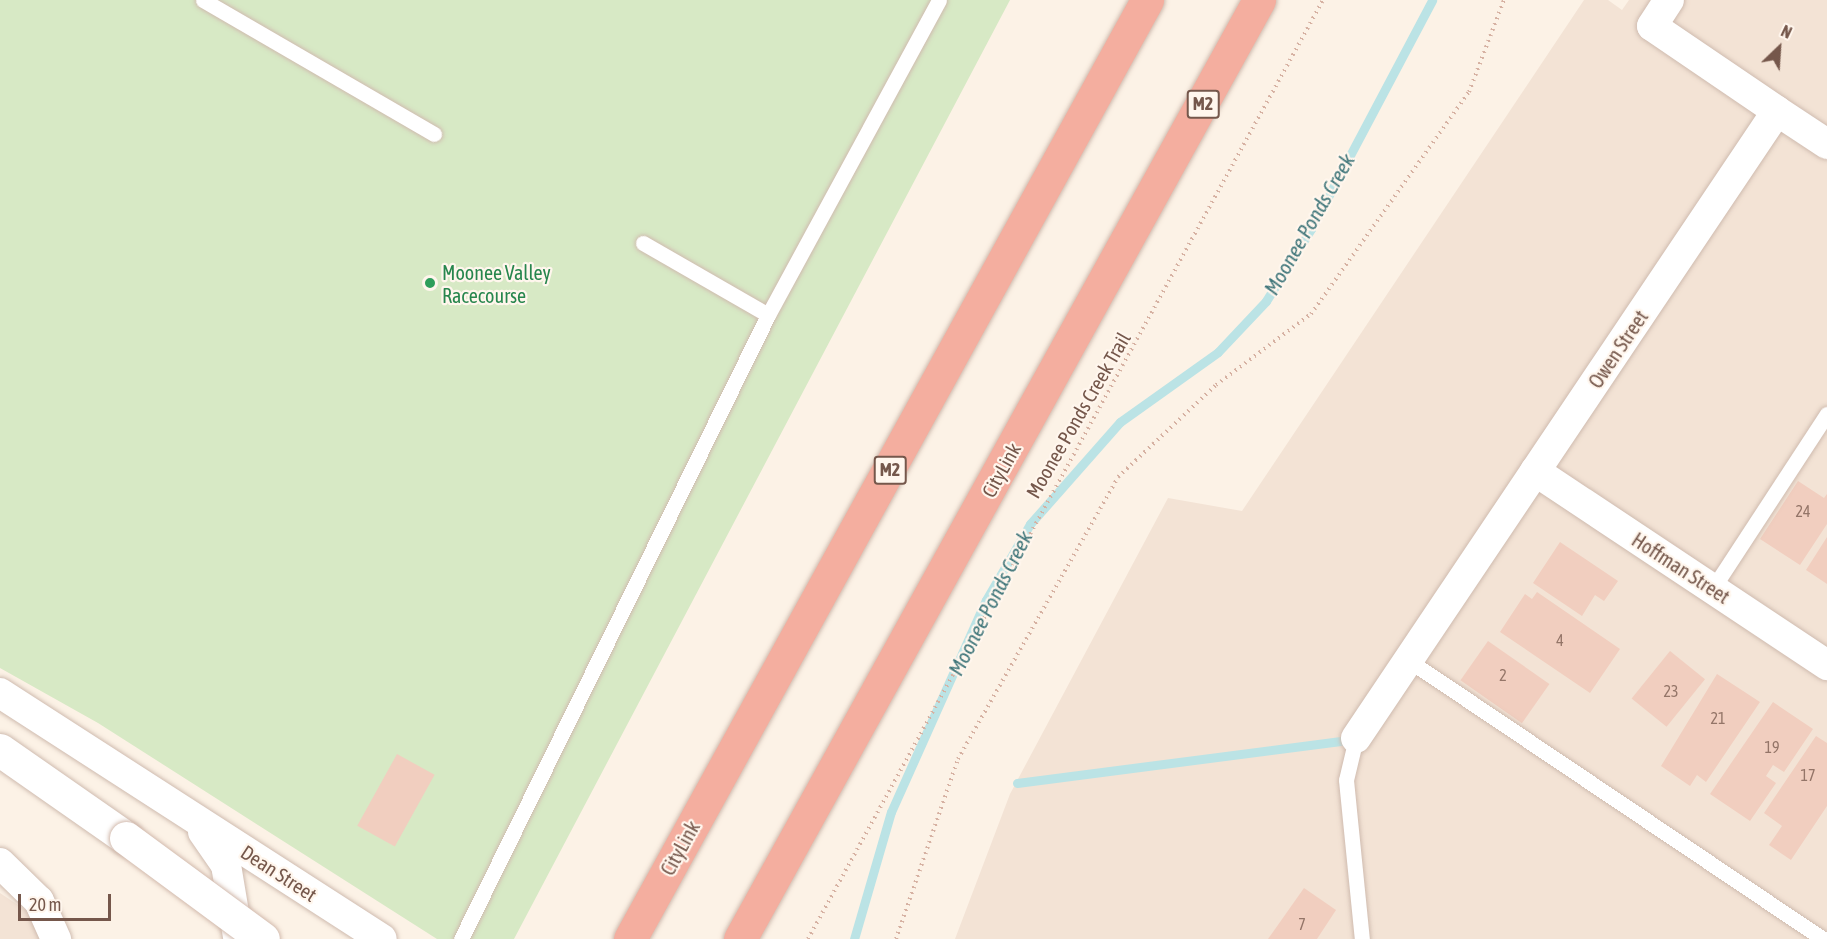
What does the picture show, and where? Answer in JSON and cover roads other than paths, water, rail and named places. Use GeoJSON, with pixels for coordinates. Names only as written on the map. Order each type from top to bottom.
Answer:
{"type":"FeatureCollection","features":[{"type":"Feature","properties":{"kind":"highway","name":"CityLink"},"geometry":{"type":"LineString","coordinates":[[630,939],[1147,0]]}},
{"type":"Feature","properties":{"kind":"highway","name":"CityLink"},"geometry":{"type":"LineString","coordinates":[[740,939],[1259,0]]}},
{"type":"Feature","properties":{"kind":"street"},"geometry":{"type":"LineString","coordinates":[[1669,0],[1652,26],[1827,144]]}},
{"type":"Feature","properties":{"kind":"street","name":"Owen Street"},"geometry":{"type":"LineString","coordinates":[[1356,738],[1777,111]]}},
{"type":"Feature","properties":{"kind":"street","name":"Hoffman Street"},"geometry":{"type":"LineString","coordinates":[[1535,471],[1827,664]]}},
{"type":"Feature","properties":{"kind":"street","name":"Dean Street"},"geometry":{"type":"LineString","coordinates":[[0,693],[382,939]]}},
{"type":"Feature","properties":{"kind":"street"},"geometry":{"type":"LineString","coordinates":[[0,750],[126,838],[262,939]]}},
{"type":"Feature","properties":{"kind":"street","name":"Dean Street"},"geometry":{"type":"LineString","coordinates":[[176,807],[213,841],[226,865],[238,939]]}},
{"type":"Feature","properties":{"kind":"street"},"geometry":{"type":"LineString","coordinates":[[0,863],[39,901],[56,939]]}},
{"type":"Feature","properties":{"kind":"lane"},"geometry":{"type":"LineString","coordinates":[[203,0],[434,134]]}},
{"type":"Feature","properties":{"kind":"lane"},"geometry":{"type":"LineString","coordinates":[[461,939],[768,315],[939,0]]}},
{"type":"Feature","properties":{"kind":"lane"},"geometry":{"type":"LineString","coordinates":[[643,243],[768,315]]}},
{"type":"Feature","properties":{"kind":"lane"},"geometry":{"type":"LineString","coordinates":[[1713,588],[1827,414]]}},
{"type":"Feature","properties":{"kind":"lane"},"geometry":{"type":"LineString","coordinates":[[1408,660],[1823,939]]}},
{"type":"Feature","properties":{"kind":"lane"},"geometry":{"type":"LineString","coordinates":[[1356,738],[1346,780],[1362,939]]}},
{"type":"Feature","properties":{"kind":"waterway","name":"Moonee Ponds Creek"},"geometry":{"type":"LineString","coordinates":[[854,939],[891,812],[986,600],[1030,524],[1120,422],[1218,352],[1266,301],[1311,229],[1432,0]]}},
{"type":"Feature","properties":{"kind":"waterway"},"geometry":{"type":"LineString","coordinates":[[1017,783],[1354,739]]}},
{"type":"Feature","properties":{"kind":"place","name":"Moonee Valley Racecourse"},"geometry":{"type":"Point","coordinates":[430,283]}}]}
